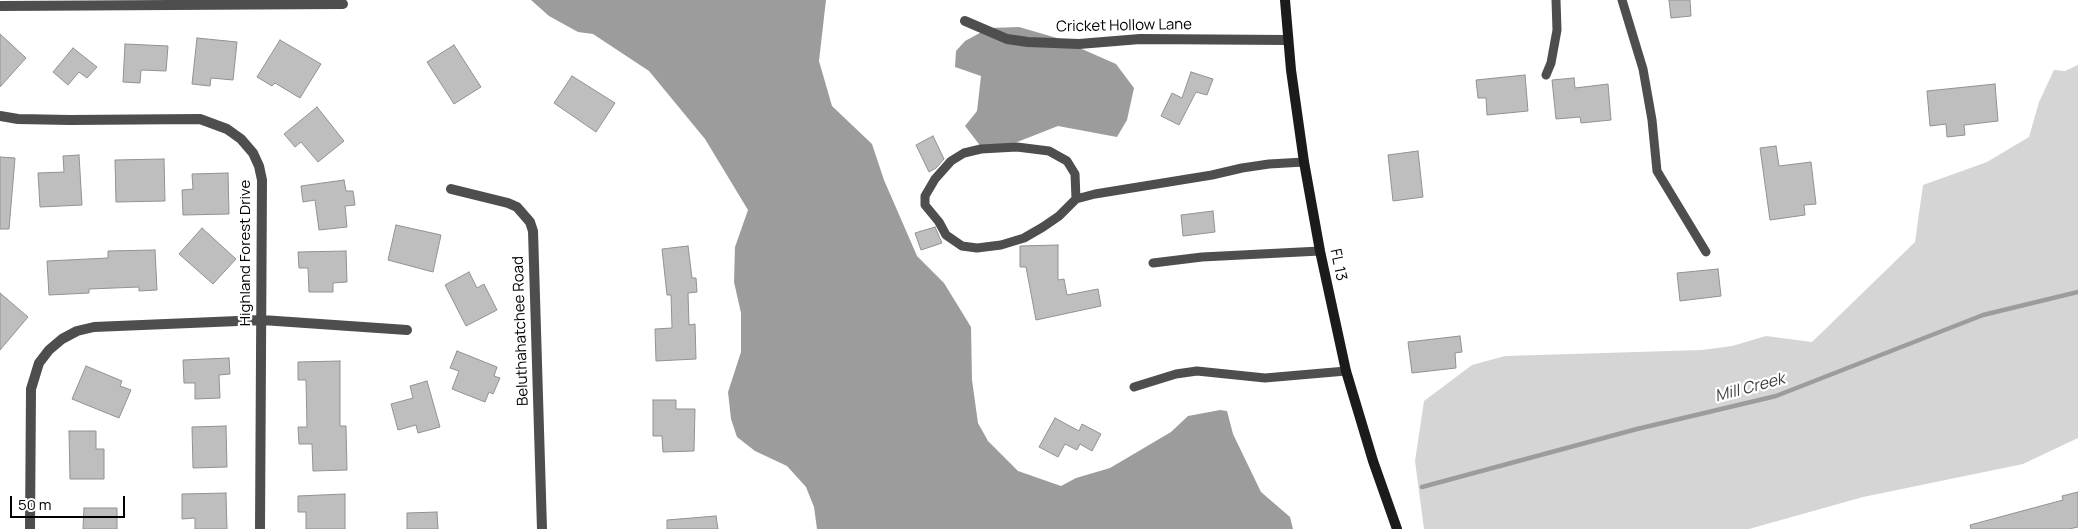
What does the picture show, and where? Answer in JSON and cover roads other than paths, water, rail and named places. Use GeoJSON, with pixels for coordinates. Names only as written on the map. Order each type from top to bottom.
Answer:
{"type":"FeatureCollection","features":[{"type":"Feature","properties":{"kind":"main road","name":"FL 13"},"geometry":{"type":"LineString","coordinates":[[1285,0],[1288,40],[1304,162],[1320,251],[1346,371],[1373,461],[1397,529]]}},
{"type":"Feature","properties":{"kind":"street"},"geometry":{"type":"LineString","coordinates":[[0,6],[343,4]]}},
{"type":"Feature","properties":{"kind":"street","name":"Cricket Hollow Lane"},"geometry":{"type":"LineString","coordinates":[[964,21],[1007,39],[1028,42],[1078,44],[1140,39],[1288,40]]}},
{"type":"Feature","properties":{"kind":"street","name":"Highland Forest Drive"},"geometry":{"type":"LineString","coordinates":[[0,116],[18,119],[70,120],[200,119],[227,128],[241,139],[253,153],[259,166],[262,180],[260,529]]}},
{"type":"Feature","properties":{"kind":"street","name":"Beluthahatchee Road"},"geometry":{"type":"LineString","coordinates":[[451,189],[517,207],[524,213],[533,231],[542,529]]}},
{"type":"Feature","properties":{"kind":"street"},"geometry":{"type":"LineString","coordinates":[[30,529],[31,389],[39,363],[49,350],[69,335],[94,327],[262,320],[407,330]]}},
{"type":"Feature","properties":{"kind":"lane"},"geometry":{"type":"LineString","coordinates":[[1546,75],[1557,30],[1556,0]]}},
{"type":"Feature","properties":{"kind":"lane"},"geometry":{"type":"LineString","coordinates":[[1622,0],[1643,69],[1652,120],[1657,171],[1706,252]]}},
{"type":"Feature","properties":{"kind":"lane"},"geometry":{"type":"LineString","coordinates":[[1076,199],[1074,174],[1067,161],[1049,151],[1017,147],[982,149],[964,153],[951,161],[935,179],[925,196],[925,205],[939,222],[946,235],[962,246],[977,248],[1001,245],[1024,238],[1059,216],[1076,199],[1095,194],[1268,164],[1304,162]]}},
{"type":"Feature","properties":{"kind":"lane"},"geometry":{"type":"LineString","coordinates":[[1153,263],[1202,256],[1320,251]]}},
{"type":"Feature","properties":{"kind":"lane"},"geometry":{"type":"LineString","coordinates":[[1134,387],[1176,374],[1197,370],[1265,378],[1346,371]]}},
{"type":"Feature","properties":{"kind":"waterway","name":"Mill Creek"},"geometry":{"type":"LineString","coordinates":[[1422,487],[1637,429],[1776,396],[1983,315],[2078,292]]}}]}
